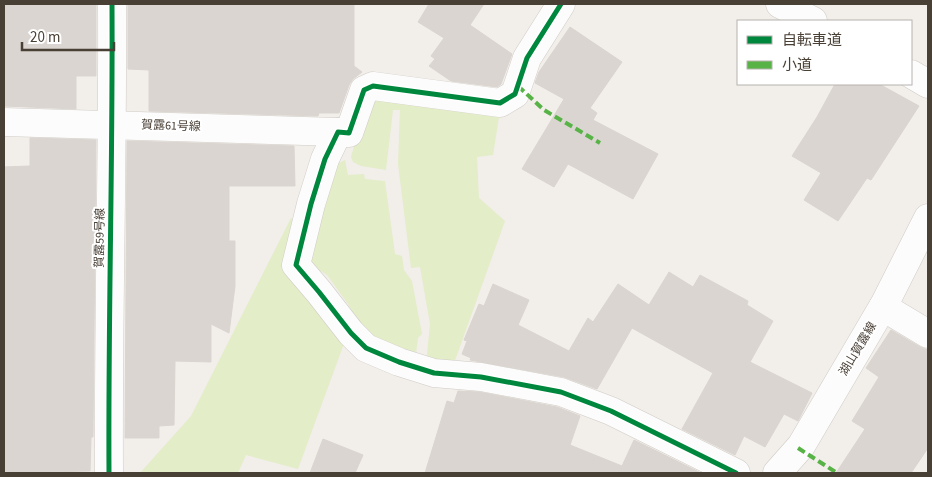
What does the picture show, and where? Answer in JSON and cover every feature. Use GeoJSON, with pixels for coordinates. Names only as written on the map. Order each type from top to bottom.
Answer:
{"type":"FeatureCollection","features":[{"type":"Feature","properties":{"kind":"street","name":"賀露59号線"},"geometry":{"type":"LineString","coordinates":[[108,473],[112,4]]}},
{"type":"Feature","properties":{"kind":"street"},"geometry":{"type":"LineString","coordinates":[[561,4],[527,58],[515,94],[500,103],[373,86],[364,90],[349,133],[338,132],[325,159],[316,186],[296,265],[351,333],[366,348],[399,362],[434,373],[481,377],[561,392],[611,410],[736,473]]}},
{"type":"Feature","properties":{"kind":"street"},"geometry":{"type":"LineString","coordinates":[[780,4],[811,20]]}},
{"type":"Feature","properties":{"kind":"street"},"geometry":{"type":"LineString","coordinates":[[912,75],[928,84]]}},
{"type":"Feature","properties":{"kind":"street","name":"賀露61号線"},"geometry":{"type":"LineString","coordinates":[[4,122],[338,132]]}},
{"type":"Feature","properties":{"kind":"street","name":"湖山賀露線"},"geometry":{"type":"LineString","coordinates":[[777,473],[801,446],[883,307],[928,218]]}},
{"type":"Feature","properties":{"kind":"street"},"geometry":{"type":"LineString","coordinates":[[883,307],[928,334]]}},
{"type":"Feature","properties":{"kind":"green space"},"geometry":{"type":"Polygon","coordinates":[[[372,96],[500,111],[493,155],[477,157],[479,198],[505,221],[452,369],[426,365],[430,324],[420,267],[411,268],[398,164],[400,110],[393,110],[386,170],[361,166],[353,162],[351,157],[367,100],[372,96]]]}},
{"type":"Feature","properties":{"kind":"green space"},"geometry":{"type":"Polygon","coordinates":[[[345,160],[348,175],[364,174],[365,179],[385,181],[395,254],[402,256],[404,270],[412,281],[422,334],[418,338],[415,362],[363,331],[348,304],[327,275],[308,263],[335,165],[345,160]]]}},
{"type":"Feature","properties":{"kind":"green space"},"geometry":{"type":"Polygon","coordinates":[[[291,218],[295,221],[295,228],[345,341],[298,469],[246,455],[238,473],[140,473],[191,416],[291,218]]]}},
{"type":"Feature","properties":{"kind":"building"},"geometry":{"type":"Polygon","coordinates":[[[4,4],[96,4],[96,76],[76,76],[76,109],[4,106],[4,4]]]}},
{"type":"Feature","properties":{"kind":"building"},"geometry":{"type":"Polygon","coordinates":[[[128,4],[354,4],[354,66],[362,72],[349,85],[339,113],[319,113],[318,116],[149,111],[149,70],[128,69],[128,4]]]}},
{"type":"Feature","properties":{"kind":"building"},"geometry":{"type":"Polygon","coordinates":[[[429,4],[484,4],[470,25],[512,54],[501,84],[497,87],[451,81],[429,66],[435,59],[431,56],[444,38],[418,22],[429,4]]]}},
{"type":"Feature","properties":{"kind":"building"},"geometry":{"type":"Polygon","coordinates":[[[570,27],[622,62],[590,108],[597,113],[593,120],[658,154],[633,199],[568,164],[554,187],[522,169],[564,99],[535,83],[539,72],[570,27]]]}},
{"type":"Feature","properties":{"kind":"building"},"geometry":{"type":"Polygon","coordinates":[[[834,85],[881,85],[919,106],[871,180],[867,178],[838,221],[804,200],[821,173],[792,156],[834,85]]]}},
{"type":"Feature","properties":{"kind":"building"},"geometry":{"type":"Polygon","coordinates":[[[30,138],[96,140],[93,437],[91,437],[90,471],[4,473],[4,167],[30,166],[30,138]]]}},
{"type":"Feature","properties":{"kind":"building"},"geometry":{"type":"Polygon","coordinates":[[[127,141],[294,146],[295,186],[229,186],[229,241],[235,241],[235,286],[229,333],[211,324],[211,362],[175,361],[174,425],[159,426],[159,438],[125,438],[127,141]]]}},
{"type":"Feature","properties":{"kind":"building"},"geometry":{"type":"Polygon","coordinates":[[[669,272],[693,287],[700,275],[748,301],[747,305],[773,321],[750,362],[812,393],[798,421],[784,414],[765,447],[744,436],[735,455],[682,429],[713,373],[632,328],[597,389],[564,377],[470,360],[471,358],[462,354],[467,341],[464,340],[479,304],[484,306],[493,284],[529,300],[518,325],[569,351],[588,318],[593,322],[618,284],[649,305],[669,272]]]}},
{"type":"Feature","properties":{"kind":"building"},"geometry":{"type":"Polygon","coordinates":[[[891,330],[928,350],[928,448],[911,473],[836,473],[865,429],[852,421],[879,377],[866,368],[891,330]]]}},
{"type":"Feature","properties":{"kind":"building"},"geometry":{"type":"Polygon","coordinates":[[[458,391],[479,392],[557,407],[580,416],[570,445],[622,466],[634,440],[701,473],[425,473],[447,401],[454,403],[458,391]]]}},
{"type":"Feature","properties":{"kind":"building"},"geometry":{"type":"Polygon","coordinates":[[[323,439],[363,455],[355,473],[310,473],[323,439]]]}},
{"type":"Feature","properties":{"kind":"marked path"},"geometry":{"type":"LineString","coordinates":[[518,86],[544,110],[600,143]]}},
{"type":"Feature","properties":{"kind":"marked path"},"geometry":{"type":"LineString","coordinates":[[798,448],[837,473]]}},
{"type":"Feature","properties":{"kind":"cycle path"},"geometry":{"type":"LineString","coordinates":[[109,473],[112,4]]}},
{"type":"Feature","properties":{"kind":"cycle path"},"geometry":{"type":"LineString","coordinates":[[561,4],[527,58],[515,94],[500,103],[373,86],[364,90],[349,133],[338,132],[325,159],[311,204],[296,265],[351,333],[366,348],[399,362],[434,373],[481,377],[561,392],[611,411],[736,473]]}}]}
